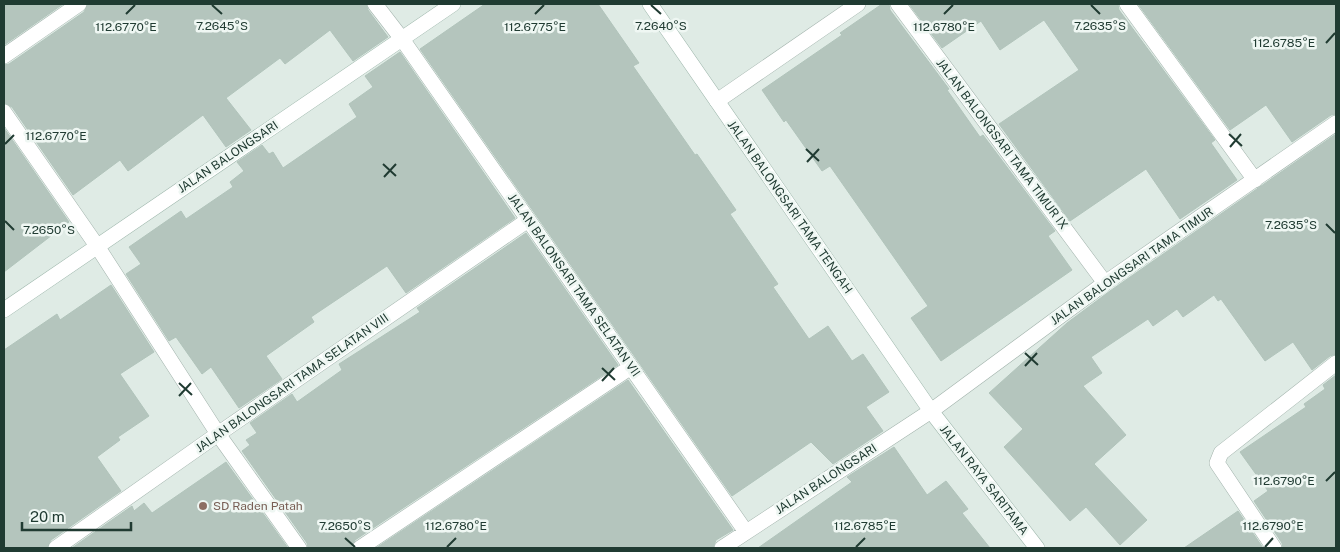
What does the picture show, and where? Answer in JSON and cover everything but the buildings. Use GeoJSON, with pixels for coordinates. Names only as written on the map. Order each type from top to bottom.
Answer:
{"type":"FeatureCollection","features":[{"type":"Feature","properties":{"kind":"street"},"geometry":{"type":"LineString","coordinates":[[4,56],[79,4]]}},
{"type":"Feature","properties":{"kind":"street","name":"JALAN BALONSARI TAMA SELATAN VII"},"geometry":{"type":"LineString","coordinates":[[376,4],[746,532]]}},
{"type":"Feature","properties":{"kind":"street","name":"JALAN BALONGSARI"},"geometry":{"type":"LineString","coordinates":[[4,310],[453,4]]}},
{"type":"Feature","properties":{"kind":"street","name":"JALAN BALONGSARI TAMA TENGAH"},"geometry":{"type":"LineString","coordinates":[[650,4],[931,411]]}},
{"type":"Feature","properties":{"kind":"street"},"geometry":{"type":"LineString","coordinates":[[717,102],[858,4]]}},
{"type":"Feature","properties":{"kind":"street","name":"JALAN BALONGSARI TAMA TIMUR IX"},"geometry":{"type":"LineString","coordinates":[[898,4],[1105,283]]}},
{"type":"Feature","properties":{"kind":"street"},"geometry":{"type":"LineString","coordinates":[[1127,4],[1255,180]]}},
{"type":"Feature","properties":{"kind":"street"},"geometry":{"type":"LineString","coordinates":[[4,112],[97,246],[218,434],[299,548]]}},
{"type":"Feature","properties":{"kind":"street","name":"JALAN BALONGSARI TAMA TIMUR"},"geometry":{"type":"LineString","coordinates":[[931,411],[1105,283],[1336,123]]}},
{"type":"Feature","properties":{"kind":"street","name":"JALAN BALONGSARI TAMA SELATAN VIII"},"geometry":{"type":"LineString","coordinates":[[56,548],[528,220]]}},
{"type":"Feature","properties":{"kind":"street"},"geometry":{"type":"LineString","coordinates":[[1274,548],[1217,464],[1221,453],[1336,363]]}},
{"type":"Feature","properties":{"kind":"street"},"geometry":{"type":"LineString","coordinates":[[360,548],[631,367]]}},
{"type":"Feature","properties":{"kind":"street","name":"JALAN BALONGSARI"},"geometry":{"type":"LineString","coordinates":[[722,548],[931,411]]}},
{"type":"Feature","properties":{"kind":"street","name":"JALAN RAYA SARITAMA"},"geometry":{"type":"LineString","coordinates":[[931,411],[1037,548]]}},
{"type":"Feature","properties":{"kind":"place","name":"SD Raden Patah"},"geometry":{"type":"Point","coordinates":[203,506]}}]}
